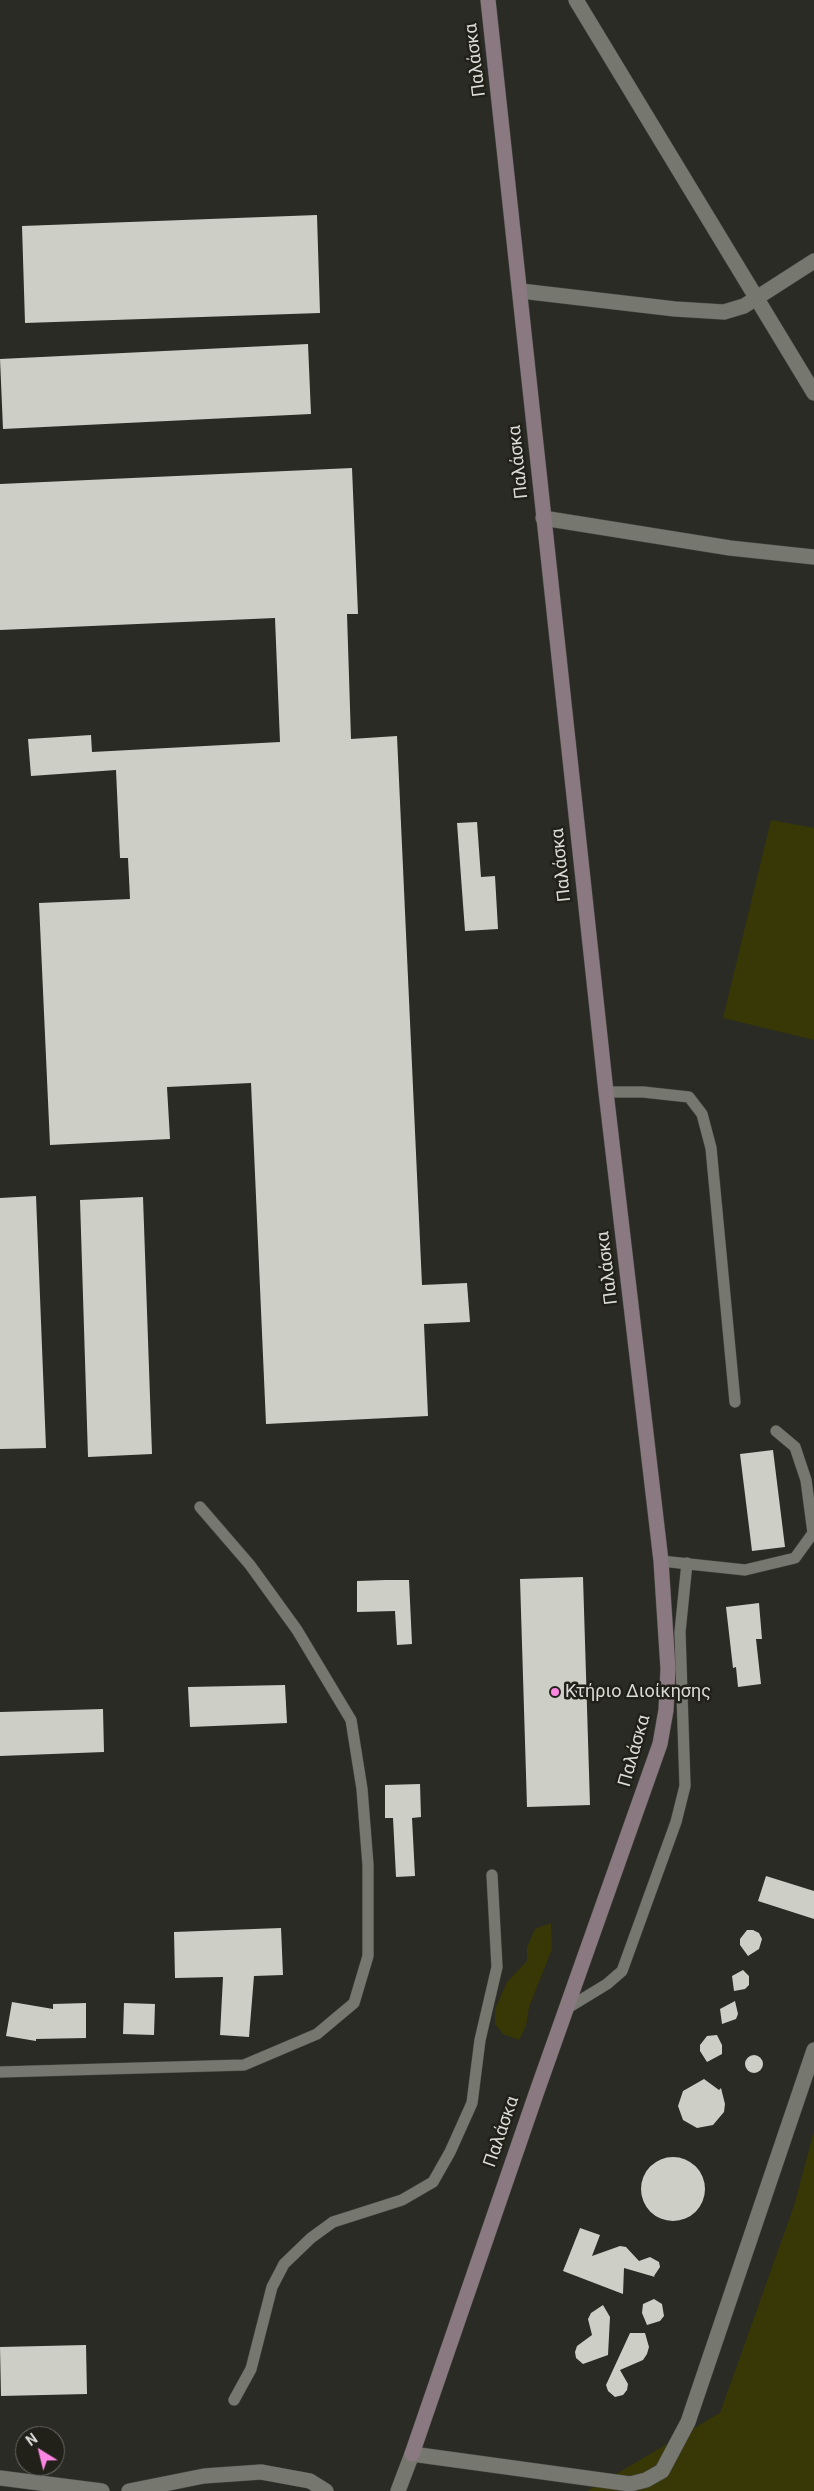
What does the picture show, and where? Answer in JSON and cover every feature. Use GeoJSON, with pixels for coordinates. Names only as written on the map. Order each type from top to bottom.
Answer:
{"type":"FeatureCollection","features":[{"type":"Feature","properties":{"kind":"street","name":"Παλάσκα"},"geometry":{"type":"LineString","coordinates":[[398,2491],[660,1744],[666,1710],[668,1669],[661,1561],[606,1092],[543,518],[521,291],[488,0]]}},
{"type":"Feature","properties":{"kind":"street"},"geometry":{"type":"LineString","coordinates":[[576,0],[814,394]]}},
{"type":"Feature","properties":{"kind":"street"},"geometry":{"type":"LineString","coordinates":[[521,291],[675,310],[724,312],[744,306],[814,261]]}},
{"type":"Feature","properties":{"kind":"street"},"geometry":{"type":"LineString","coordinates":[[543,518],[730,548],[814,557]]}},
{"type":"Feature","properties":{"kind":"street"},"geometry":{"type":"LineString","coordinates":[[412,2454],[630,2484],[646,2480],[662,2471],[688,2422],[814,2050]]}},
{"type":"Feature","properties":{"kind":"street"},"geometry":{"type":"LineString","coordinates":[[129,2491],[204,2476],[261,2472],[310,2481],[326,2491]]}},
{"type":"Feature","properties":{"kind":"street"},"geometry":{"type":"LineString","coordinates":[[0,2478],[102,2491]]}},
{"type":"Feature","properties":{"kind":"lane"},"geometry":{"type":"LineString","coordinates":[[606,1092],[643,1092],[689,1097],[702,1114],[711,1148],[736,1402]]}},
{"type":"Feature","properties":{"kind":"lane"},"geometry":{"type":"LineString","coordinates":[[661,1561],[745,1570],[795,1558],[813,1533],[806,1480],[795,1447],[776,1431]]}},
{"type":"Feature","properties":{"kind":"lane"},"geometry":{"type":"LineString","coordinates":[[0,2072],[244,2065],[317,2034],[354,2003],[368,1956],[368,1865],[362,1789],[351,1720],[297,1630],[250,1565],[200,1507]]}},
{"type":"Feature","properties":{"kind":"lane"},"geometry":{"type":"LineString","coordinates":[[566,2009],[607,1984],[622,1972],[676,1822],[685,1786],[680,1632],[687,1563]]}},
{"type":"Feature","properties":{"kind":"lane"},"geometry":{"type":"LineString","coordinates":[[234,2400],[251,2369],[272,2287],[284,2264],[311,2238],[333,2222],[402,2200],[433,2182],[450,2152],[472,2103],[480,2040],[497,1968],[492,1875]]}},
{"type":"Feature","properties":{"kind":"shaded area"},"geometry":{"type":"Polygon","coordinates":[[[771,820],[814,828],[814,1040],[723,1018],[771,820]]]}},
{"type":"Feature","properties":{"kind":"shaded area"},"geometry":{"type":"Polygon","coordinates":[[[551,1923],[552,1949],[529,2007],[526,2026],[519,2040],[503,2034],[495,2024],[495,2009],[507,1982],[527,1961],[527,1947],[535,1929],[551,1923]]]}},
{"type":"Feature","properties":{"kind":"shaded area"},"geometry":{"type":"Polygon","coordinates":[[[814,2131],[814,2491],[587,2491],[720,2413],[794,2206],[814,2131]]]}},
{"type":"Feature","properties":{"kind":"building"},"geometry":{"type":"Polygon","coordinates":[[[317,215],[320,313],[25,323],[22,226],[317,215]]]}},
{"type":"Feature","properties":{"kind":"building"},"geometry":{"type":"Polygon","coordinates":[[[308,344],[311,414],[3,429],[0,359],[308,344]]]}},
{"type":"Feature","properties":{"kind":"building"},"geometry":{"type":"Polygon","coordinates":[[[352,468],[358,614],[347,614],[351,739],[397,736],[422,1285],[467,1283],[470,1322],[424,1324],[428,1416],[266,1424],[251,1083],[167,1087],[170,1139],[50,1145],[39,903],[130,899],[128,858],[120,858],[116,770],[31,776],[28,739],[91,735],[92,752],[280,742],[275,618],[0,630],[0,484],[352,468]]]}},
{"type":"Feature","properties":{"kind":"building"},"geometry":{"type":"Polygon","coordinates":[[[477,822],[481,877],[495,876],[498,929],[465,931],[457,823],[477,822]]]}},
{"type":"Feature","properties":{"kind":"building"},"geometry":{"type":"Polygon","coordinates":[[[36,1196],[46,1448],[0,1449],[0,1198],[36,1196]]]}},
{"type":"Feature","properties":{"kind":"building"},"geometry":{"type":"Polygon","coordinates":[[[143,1197],[152,1454],[88,1457],[80,1200],[143,1197]]]}},
{"type":"Feature","properties":{"kind":"building"},"geometry":{"type":"Polygon","coordinates":[[[773,1450],[785,1547],[752,1551],[740,1454],[773,1450]]]}},
{"type":"Feature","properties":{"kind":"building","name":"Κτήριο Διοίκησης"},"geometry":{"type":"Polygon","coordinates":[[[583,1577],[590,1805],[527,1807],[520,1579],[583,1577]]]}},
{"type":"Feature","properties":{"kind":"building"},"geometry":{"type":"Polygon","coordinates":[[[409,1580],[412,1644],[397,1645],[395,1611],[357,1612],[357,1581],[409,1580]]]}},
{"type":"Feature","properties":{"kind":"building"},"geometry":{"type":"Polygon","coordinates":[[[759,1603],[762,1639],[756,1639],[761,1684],[738,1687],[736,1667],[733,1668],[726,1607],[759,1603]]]}},
{"type":"Feature","properties":{"kind":"building"},"geometry":{"type":"Polygon","coordinates":[[[285,1685],[287,1723],[190,1727],[188,1687],[285,1685]]]}},
{"type":"Feature","properties":{"kind":"building"},"geometry":{"type":"Polygon","coordinates":[[[103,1709],[104,1752],[0,1756],[0,1712],[103,1709]]]}},
{"type":"Feature","properties":{"kind":"building"},"geometry":{"type":"Polygon","coordinates":[[[420,1784],[421,1817],[412,1818],[415,1876],[396,1877],[393,1818],[385,1818],[385,1785],[420,1784]]]}},
{"type":"Feature","properties":{"kind":"building"},"geometry":{"type":"Polygon","coordinates":[[[766,1876],[814,1891],[814,1919],[758,1901],[766,1876]]]}},
{"type":"Feature","properties":{"kind":"building"},"geometry":{"type":"Polygon","coordinates":[[[281,1928],[283,1975],[254,1976],[249,2037],[220,2035],[223,1977],[175,1978],[174,1932],[281,1928]]]}},
{"type":"Feature","properties":{"kind":"building"},"geometry":{"type":"Polygon","coordinates":[[[747,1930],[759,1933],[762,1939],[759,1949],[748,1956],[740,1945],[740,1939],[747,1930]]]}},
{"type":"Feature","properties":{"kind":"building"},"geometry":{"type":"Polygon","coordinates":[[[743,1970],[749,1976],[749,1985],[745,1989],[734,1991],[732,1976],[743,1970]]]}},
{"type":"Feature","properties":{"kind":"building"},"geometry":{"type":"Polygon","coordinates":[[[735,2001],[738,2014],[736,2019],[722,2024],[720,2009],[735,2001]]]}},
{"type":"Feature","properties":{"kind":"building"},"geometry":{"type":"Polygon","coordinates":[[[12,2002],[53,2009],[53,2004],[86,2003],[86,2038],[36,2039],[36,2041],[6,2036],[12,2002]]]}},
{"type":"Feature","properties":{"kind":"building"},"geometry":{"type":"Polygon","coordinates":[[[124,2003],[155,2004],[154,2035],[123,2034],[124,2003]]]}},
{"type":"Feature","properties":{"kind":"building"},"geometry":{"type":"Polygon","coordinates":[[[717,2035],[722,2045],[722,2054],[707,2062],[700,2051],[700,2045],[707,2036],[717,2035]]]}},
{"type":"Feature","properties":{"kind":"building"},"geometry":{"type":"Polygon","coordinates":[[[750,2055],[758,2055],[763,2060],[761,2071],[750,2073],[745,2068],[745,2060],[750,2055]]]}},
{"type":"Feature","properties":{"kind":"building"},"geometry":{"type":"Polygon","coordinates":[[[704,2079],[719,2090],[721,2088],[725,2104],[724,2112],[713,2125],[697,2128],[683,2120],[678,2106],[683,2091],[704,2079]]]}},
{"type":"Feature","properties":{"kind":"building"},"geometry":{"type":"Polygon","coordinates":[[[667,2157],[679,2157],[696,2166],[703,2177],[705,2189],[703,2201],[696,2212],[679,2221],[667,2221],[655,2216],[646,2207],[641,2195],[641,2183],[646,2171],[655,2162],[667,2157]]]}},
{"type":"Feature","properties":{"kind":"building"},"geometry":{"type":"Polygon","coordinates":[[[580,2228],[600,2235],[592,2256],[620,2246],[626,2247],[639,2261],[650,2257],[659,2262],[660,2267],[655,2277],[624,2268],[623,2294],[563,2271],[580,2228]]]}},
{"type":"Feature","properties":{"kind":"building"},"geometry":{"type":"Polygon","coordinates":[[[654,2299],[662,2304],[664,2316],[660,2321],[647,2325],[642,2313],[643,2304],[654,2299]]]}},
{"type":"Feature","properties":{"kind":"building"},"geometry":{"type":"Polygon","coordinates":[[[603,2305],[610,2317],[608,2355],[583,2364],[576,2358],[577,2346],[592,2335],[588,2319],[591,2313],[603,2305]]]}},
{"type":"Feature","properties":{"kind":"building"},"geometry":{"type":"Polygon","coordinates":[[[630,2333],[645,2333],[649,2347],[643,2360],[620,2370],[628,2384],[627,2390],[623,2395],[615,2397],[608,2391],[606,2385],[630,2333]]]}},
{"type":"Feature","properties":{"kind":"building"},"geometry":{"type":"Polygon","coordinates":[[[86,2345],[87,2394],[1,2396],[0,2347],[86,2345]]]}},
{"type":"Feature","properties":{"kind":"place","name":"Κτήριο Διοίκησης"},"geometry":{"type":"Point","coordinates":[555,1692]}}]}
